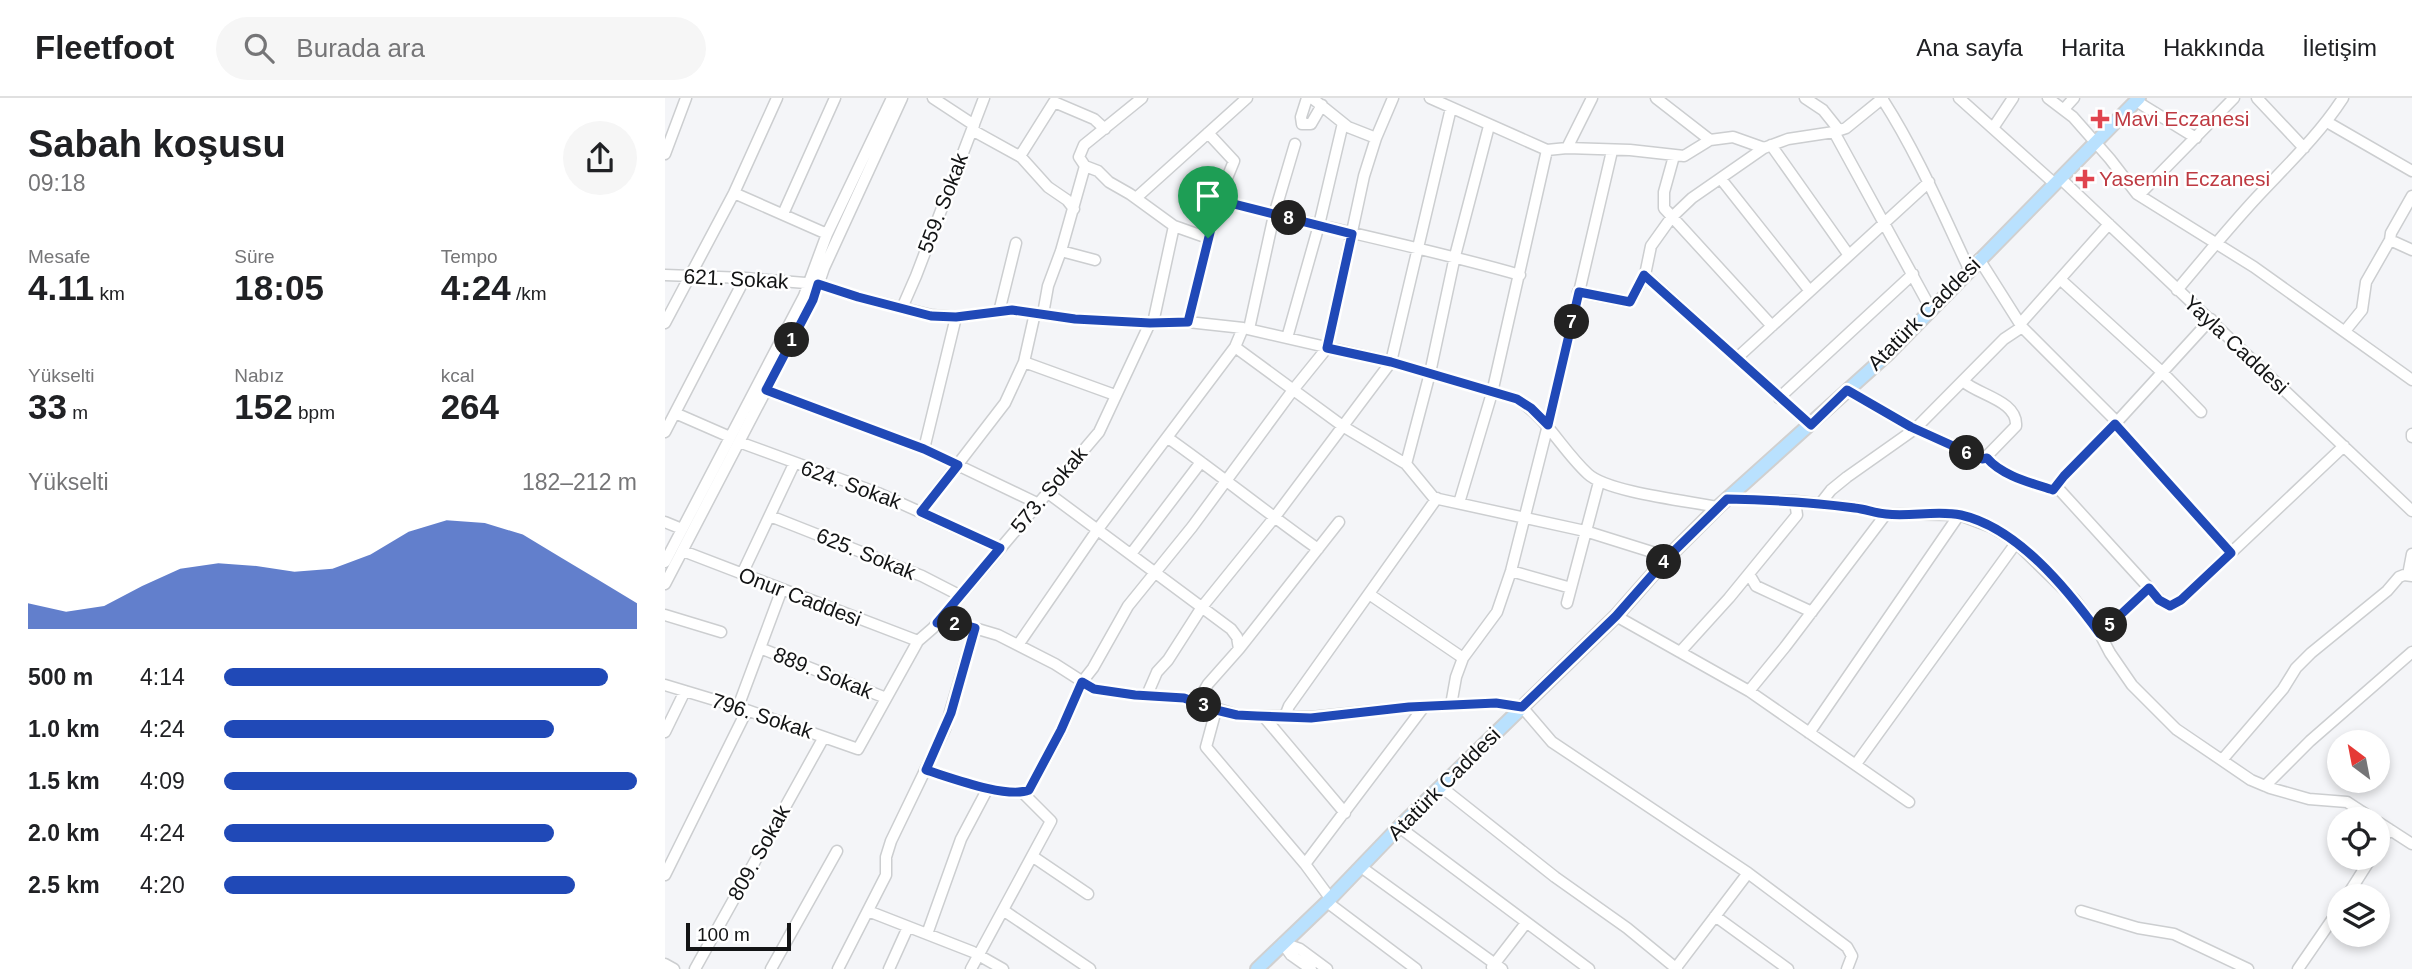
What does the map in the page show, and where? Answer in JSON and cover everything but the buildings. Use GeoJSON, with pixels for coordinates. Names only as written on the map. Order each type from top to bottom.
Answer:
{"type":"FeatureCollection","features":[{"type":"Feature","properties":{"kind":"main road","name":"Atatürk Caddesi"},"geometry":{"type":"LineString","coordinates":[[1257,969],[1329,900],[1440,786],[1616,616],[1668,557],[1931,309],[2138,99]]}},
{"type":"Feature","properties":{"kind":"street"},"geometry":{"type":"LineString","coordinates":[[666,150],[687,98]]}},
{"type":"Feature","properties":{"kind":"street"},"geometry":{"type":"LineString","coordinates":[[665,323],[734,193],[777,98]]}},
{"type":"Feature","properties":{"kind":"street"},"geometry":{"type":"LineString","coordinates":[[783,214],[835,98]]}},
{"type":"Feature","properties":{"kind":"street"},"geometry":{"type":"LineString","coordinates":[[665,562],[734,440],[766,390],[813,300],[813,283],[827,234],[892,98]]}},
{"type":"Feature","properties":{"kind":"street"},"geometry":{"type":"LineString","coordinates":[[665,584],[902,98]]}},
{"type":"Feature","properties":{"kind":"street"},"geometry":{"type":"LineString","coordinates":[[933,98],[973,128],[1020,156],[1048,187],[1067,200],[1073,209]]}},
{"type":"Feature","properties":{"kind":"street","name":"559. Sokak"},"geometry":{"type":"LineString","coordinates":[[902,308],[984,98]]}},
{"type":"Feature","properties":{"kind":"street"},"geometry":{"type":"LineString","coordinates":[[1142,98],[1081,148],[1079,157],[1085,166],[1098,171],[1109,182],[1174,226],[1208,238]]}},
{"type":"Feature","properties":{"kind":"street"},"geometry":{"type":"LineString","coordinates":[[1136,198],[1247,98]]}},
{"type":"Feature","properties":{"kind":"street"},"geometry":{"type":"LineString","coordinates":[[1322,106],[1311,124],[1302,124],[1301,117],[1310,98],[1322,106],[1343,123],[1359,133],[1375,138]]}},
{"type":"Feature","properties":{"kind":"street"},"geometry":{"type":"LineString","coordinates":[[926,770],[988,788],[1023,793],[1029,790],[1061,730],[1082,682],[1093,668],[1128,606],[1327,348],[1375,138],[1393,98]]}},
{"type":"Feature","properties":{"kind":"street"},"geometry":{"type":"LineString","coordinates":[[1430,98],[1547,150],[1630,150],[1684,156],[1710,140],[1733,137],[1767,147],[1849,254]]}},
{"type":"Feature","properties":{"kind":"street"},"geometry":{"type":"LineString","coordinates":[[1567,148],[1591,98]]}},
{"type":"Feature","properties":{"kind":"street"},"geometry":{"type":"LineString","coordinates":[[1656,98],[1710,140]]}},
{"type":"Feature","properties":{"kind":"street"},"geometry":{"type":"LineString","coordinates":[[1805,98],[1823,110],[1836,131],[1931,309]]}},
{"type":"Feature","properties":{"kind":"street","name":"Yayla Caddesi"},"geometry":{"type":"LineString","coordinates":[[1959,98],[2109,224],[2412,511]]}},
{"type":"Feature","properties":{"kind":"street"},"geometry":{"type":"LineString","coordinates":[[1993,128],[2013,98]]}},
{"type":"Feature","properties":{"kind":"street"},"geometry":{"type":"LineString","coordinates":[[2048,98],[2064,109],[2096,142],[2128,185],[2139,195],[2218,242],[2412,380]]}},
{"type":"Feature","properties":{"kind":"street"},"geometry":{"type":"LineString","coordinates":[[2064,109],[2074,98]]}},
{"type":"Feature","properties":{"kind":"street"},"geometry":{"type":"LineString","coordinates":[[2139,195],[2234,98]]}},
{"type":"Feature","properties":{"kind":"street"},"geometry":{"type":"LineString","coordinates":[[2257,98],[2304,148]]}},
{"type":"Feature","properties":{"kind":"street"},"geometry":{"type":"LineString","coordinates":[[2177,290],[2327,122],[2343,98]]}},
{"type":"Feature","properties":{"kind":"street"},"geometry":{"type":"LineString","coordinates":[[1579,292],[1630,302],[1644,275],[1651,246],[1671,218],[1692,198],[1767,147],[1788,139],[1846,128],[1883,99],[1929,182],[1969,269]]}},
{"type":"Feature","properties":{"kind":"street"},"geometry":{"type":"LineString","coordinates":[[2138,99],[2196,138]]}},
{"type":"Feature","properties":{"kind":"street"},"geometry":{"type":"LineString","coordinates":[[1020,156],[1054,102],[1094,120],[1105,129]]}},
{"type":"Feature","properties":{"kind":"street"},"geometry":{"type":"LineString","coordinates":[[1147,695],[1157,672],[1168,660],[1202,607],[1274,518],[1391,362],[1451,108]]}},
{"type":"Feature","properties":{"kind":"street"},"geometry":{"type":"LineString","coordinates":[[2327,122],[2412,171]]}},
{"type":"Feature","properties":{"kind":"street"},"geometry":{"type":"LineString","coordinates":[[1287,338],[1319,225],[1343,123]]}},
{"type":"Feature","properties":{"kind":"street"},"geometry":{"type":"LineString","coordinates":[[1406,464],[1489,126]]}},
{"type":"Feature","properties":{"kind":"street"},"geometry":{"type":"LineString","coordinates":[[1188,322],[1218,200],[1234,161],[1209,133]]}},
{"type":"Feature","properties":{"kind":"street"},"geometry":{"type":"LineString","coordinates":[[1018,645],[1098,529],[1168,438],[1246,328],[1295,144]]}},
{"type":"Feature","properties":{"kind":"street"},"geometry":{"type":"LineString","coordinates":[[1458,503],[1493,393],[1547,150]]}},
{"type":"Feature","properties":{"kind":"street"},"geometry":{"type":"LineString","coordinates":[[1451,705],[1455,677],[1463,657],[1497,612],[1511,571],[1612,150]]}},
{"type":"Feature","properties":{"kind":"street"},"geometry":{"type":"LineString","coordinates":[[1674,156],[1664,192],[1664,208],[1772,326]]}},
{"type":"Feature","properties":{"kind":"street"},"geometry":{"type":"LineString","coordinates":[[921,512],[1005,403],[1024,362],[1062,251],[1085,166]]}},
{"type":"Feature","properties":{"kind":"street"},"geometry":{"type":"LineString","coordinates":[[1721,179],[1809,290]]}},
{"type":"Feature","properties":{"kind":"street"},"geometry":{"type":"LineString","coordinates":[[1738,358],[1929,182]]}},
{"type":"Feature","properties":{"kind":"street"},"geometry":{"type":"LineString","coordinates":[[734,193],[827,234]]}},
{"type":"Feature","properties":{"kind":"street"},"geometry":{"type":"LineString","coordinates":[[2345,331],[2362,310],[2366,282],[2412,196]]}},
{"type":"Feature","properties":{"kind":"street"},"geometry":{"type":"LineString","coordinates":[[1218,200],[1352,234],[1455,256],[1520,275]]}},
{"type":"Feature","properties":{"kind":"street"},"geometry":{"type":"LineString","coordinates":[[1820,504],[1831,490],[1847,477],[1915,429],[1964,382],[2004,339],[2021,325],[2109,224]]}},
{"type":"Feature","properties":{"kind":"street","name":"573. Sokak"},"geometry":{"type":"LineString","coordinates":[[858,749],[918,641],[937,623],[1098,432],[1152,323],[1174,226]]}},
{"type":"Feature","properties":{"kind":"street"},"geometry":{"type":"LineString","coordinates":[[2390,240],[2412,250]]}},
{"type":"Feature","properties":{"kind":"street"},"geometry":{"type":"LineString","coordinates":[[999,312],[1016,243]]}},
{"type":"Feature","properties":{"kind":"street"},"geometry":{"type":"LineString","coordinates":[[1062,251],[1095,260]]}},
{"type":"Feature","properties":{"kind":"street"},"geometry":{"type":"LineString","coordinates":[[1979,259],[2021,325],[2115,422],[2231,553]]}},
{"type":"Feature","properties":{"kind":"street"},"geometry":{"type":"LineString","coordinates":[[1779,398],[1913,274]]}},
{"type":"Feature","properties":{"kind":"street","name":"621. Sokak"},"geometry":{"type":"LineString","coordinates":[[665,275],[813,283],[931,316],[956,317],[1012,310],[1075,319],[1188,322],[1246,328],[1391,362],[1517,399],[1531,408],[1548,425],[1586,473],[1599,482]]}},
{"type":"Feature","properties":{"kind":"street"},"geometry":{"type":"LineString","coordinates":[[1644,275],[1811,425]]}},
{"type":"Feature","properties":{"kind":"street"},"geometry":{"type":"LineString","coordinates":[[665,432],[745,278]]}},
{"type":"Feature","properties":{"kind":"street"},"geometry":{"type":"LineString","coordinates":[[2061,280],[2163,373],[2201,412]]}},
{"type":"Feature","properties":{"kind":"street"},"geometry":{"type":"LineString","coordinates":[[924,449],[956,317]]}},
{"type":"Feature","properties":{"kind":"street"},"geometry":{"type":"LineString","coordinates":[[1987,458],[1999,468],[2019,478],[2053,490],[2211,320]]}},
{"type":"Feature","properties":{"kind":"street"},"geometry":{"type":"LineString","coordinates":[[1235,347],[1344,427],[1406,464],[1434,498],[1585,531],[1668,557]]}},
{"type":"Feature","properties":{"kind":"street"},"geometry":{"type":"LineString","coordinates":[[1024,362],[1115,395]]}},
{"type":"Feature","properties":{"kind":"street"},"geometry":{"type":"LineString","coordinates":[[1847,390],[1915,429],[1982,459],[1987,458],[2016,426],[2016,417],[2012,410],[1964,382]]}},
{"type":"Feature","properties":{"kind":"street"},"geometry":{"type":"LineString","coordinates":[[766,390],[924,449],[1039,504]]}},
{"type":"Feature","properties":{"kind":"street","name":"624. Sokak"},"geometry":{"type":"LineString","coordinates":[[675,413],[794,464],[878,493],[1000,548]]}},
{"type":"Feature","properties":{"kind":"street"},"geometry":{"type":"LineString","coordinates":[[1168,438],[1318,549]]}},
{"type":"Feature","properties":{"kind":"street"},"geometry":{"type":"LineString","coordinates":[[2056,486],[2159,600],[2170,606],[2181,600],[2344,446]]}},
{"type":"Feature","properties":{"kind":"street"},"geometry":{"type":"LineString","coordinates":[[1131,554],[1201,462]]}},
{"type":"Feature","properties":{"kind":"street"},"geometry":{"type":"LineString","coordinates":[[742,574],[794,464]]}},
{"type":"Feature","properties":{"kind":"street"},"geometry":{"type":"LineString","coordinates":[[1567,603],[1599,482],[1723,503],[1795,501],[1886,514],[1959,515],[1991,527],[2016,543],[2075,600],[2132,685],[2176,729],[2244,776],[2265,786],[2309,799],[2347,802],[2355,807]]}},
{"type":"Feature","properties":{"kind":"street"},"geometry":{"type":"LineString","coordinates":[[1048,492],[1231,629],[1237,637],[1239,649]]}},
{"type":"Feature","properties":{"kind":"street"},"geometry":{"type":"LineString","coordinates":[[1285,716],[1289,706],[1437,498]]}},
{"type":"Feature","properties":{"kind":"street"},"geometry":{"type":"LineString","coordinates":[[1681,652],[1797,515],[1795,501]]}},
{"type":"Feature","properties":{"kind":"street"},"geometry":{"type":"LineString","coordinates":[[1749,691],[1886,514]]}},
{"type":"Feature","properties":{"kind":"street"},"geometry":{"type":"LineString","coordinates":[[1809,733],[1959,515]]}},
{"type":"Feature","properties":{"kind":"street","name":"625. Sokak"},"geometry":{"type":"LineString","coordinates":[[770,516],[922,576],[959,595]]}},
{"type":"Feature","properties":{"kind":"street"},"geometry":{"type":"LineString","coordinates":[[665,522],[682,530]]}},
{"type":"Feature","properties":{"kind":"street"},"geometry":{"type":"LineString","coordinates":[[1197,703],[1208,684],[1339,522]]}},
{"type":"Feature","properties":{"kind":"street"},"geometry":{"type":"LineString","coordinates":[[1856,764],[2016,543]]}},
{"type":"Feature","properties":{"kind":"street","name":"Onur Caddesi"},"geometry":{"type":"LineString","coordinates":[[683,551],[918,641]]}},
{"type":"Feature","properties":{"kind":"street"},"geometry":{"type":"LineString","coordinates":[[2222,760],[2283,689],[2296,667],[2399,577],[2410,576],[2412,554]]}},
{"type":"Feature","properties":{"kind":"street"},"geometry":{"type":"LineString","coordinates":[[1511,571],[1571,588]]}},
{"type":"Feature","properties":{"kind":"street"},"geometry":{"type":"LineString","coordinates":[[1749,574],[1756,586],[1812,612]]}},
{"type":"Feature","properties":{"kind":"street"},"geometry":{"type":"LineString","coordinates":[[2100,634],[2149,588]]}},
{"type":"Feature","properties":{"kind":"street"},"geometry":{"type":"LineString","coordinates":[[665,875],[742,709],[760,648],[782,589]]}},
{"type":"Feature","properties":{"kind":"street"},"geometry":{"type":"LineString","coordinates":[[1369,594],[1463,657]]}},
{"type":"Feature","properties":{"kind":"street"},"geometry":{"type":"LineString","coordinates":[[665,615],[722,632]]}},
{"type":"Feature","properties":{"kind":"street"},"geometry":{"type":"LineString","coordinates":[[1616,616],[1749,691],[1909,802]]}},
{"type":"Feature","properties":{"kind":"street"},"geometry":{"type":"LineString","coordinates":[[937,623],[961,624],[998,635],[1055,664],[1094,689],[1177,697],[1237,715],[1311,718],[1371,710],[1451,705],[1496,703],[1522,707],[1552,742],[1748,873],[1850,951],[1852,956],[1847,969]]}},
{"type":"Feature","properties":{"kind":"street"},"geometry":{"type":"LineString","coordinates":[[838,969],[886,875],[886,857],[891,841],[951,713],[975,628]]}},
{"type":"Feature","properties":{"kind":"street","name":"889. Sokak"},"geometry":{"type":"LineString","coordinates":[[760,648],[886,698]]}},
{"type":"Feature","properties":{"kind":"street"},"geometry":{"type":"LineString","coordinates":[[2265,786],[2310,741],[2412,652]]}},
{"type":"Feature","properties":{"kind":"street","name":"796. Sokak"},"geometry":{"type":"LineString","coordinates":[[665,684],[858,749]]}},
{"type":"Feature","properties":{"kind":"street"},"geometry":{"type":"LineString","coordinates":[[665,732],[685,691]]}},
{"type":"Feature","properties":{"kind":"street"},"geometry":{"type":"LineString","coordinates":[[1305,864],[1423,708]]}},
{"type":"Feature","properties":{"kind":"street"},"geometry":{"type":"LineString","coordinates":[[1216,710],[1206,747],[1305,864],[1329,900],[1416,969]]}},
{"type":"Feature","properties":{"kind":"street"},"geometry":{"type":"LineString","coordinates":[[1263,717],[1345,813]]}},
{"type":"Feature","properties":{"kind":"street","name":"809. Sokak"},"geometry":{"type":"LineString","coordinates":[[695,969],[824,737]]}},
{"type":"Feature","properties":{"kind":"street"},"geometry":{"type":"LineString","coordinates":[[1440,786],[1556,877],[1627,928],[1676,969],[1748,873]]}},
{"type":"Feature","properties":{"kind":"street"},"geometry":{"type":"LineString","coordinates":[[927,934],[961,839],[988,788]]}},
{"type":"Feature","properties":{"kind":"street"},"geometry":{"type":"LineString","coordinates":[[971,969],[1051,821],[1023,793]]}},
{"type":"Feature","properties":{"kind":"street"},"geometry":{"type":"LineString","coordinates":[[1399,827],[1589,969]]}},
{"type":"Feature","properties":{"kind":"street"},"geometry":{"type":"LineString","coordinates":[[2390,830],[2412,844]]}},
{"type":"Feature","properties":{"kind":"street"},"geometry":{"type":"LineString","coordinates":[[771,969],[837,851]]}},
{"type":"Feature","properties":{"kind":"street"},"geometry":{"type":"LineString","coordinates":[[1032,856],[1089,894]]}},
{"type":"Feature","properties":{"kind":"street"},"geometry":{"type":"LineString","coordinates":[[1361,867],[1496,967],[1526,923]]}},
{"type":"Feature","properties":{"kind":"street"},"geometry":{"type":"LineString","coordinates":[[1003,910],[1090,969]]}},
{"type":"Feature","properties":{"kind":"street"},"geometry":{"type":"LineString","coordinates":[[2081,911],[2138,928],[2174,934],[2248,969]]}},
{"type":"Feature","properties":{"kind":"street"},"geometry":{"type":"LineString","coordinates":[[868,912],[978,955],[1003,969]]}},
{"type":"Feature","properties":{"kind":"street"},"geometry":{"type":"LineString","coordinates":[[1715,916],[1788,969]]}},
{"type":"Feature","properties":{"kind":"street"},"geometry":{"type":"LineString","coordinates":[[889,969],[908,927]]}},
{"type":"Feature","properties":{"kind":"street"},"geometry":{"type":"LineString","coordinates":[[2298,969],[2327,927]]}},
{"type":"Feature","properties":{"kind":"street"},"geometry":{"type":"LineString","coordinates":[[1283,943],[1291,954],[1311,969]]}},
{"type":"Feature","properties":{"kind":"street"},"geometry":{"type":"LineString","coordinates":[[1283,943],[1300,949],[1327,969]]}},
{"type":"Feature","properties":{"kind":"street"},"geometry":{"type":"LineString","coordinates":[[665,964],[674,969]]}},
{"type":"Feature","properties":{"kind":"place","name":"Mavi Eczanesi"},"geometry":{"type":"Point","coordinates":[2100,119]}},
{"type":"Feature","properties":{"kind":"place","name":"Yasemin Eczanesi"},"geometry":{"type":"Point","coordinates":[2085,179]}},
{"type":"Feature","properties":{"kind":"route"},"geometry":{"type":"LineString","coordinates":[[1218,200],[1352,234],[1327,348],[1391,362],[1517,399],[1531,408],[1548,425],[1579,292],[1630,302],[1644,275],[1811,425],[1847,390],[1911,427],[1982,459],[1987,458],[1999,468],[2019,478],[2053,490],[2115,424],[2231,553],[2181,600],[2170,606],[2159,600],[2149,588],[2100,634],[2075,600],[2013,540],[1991,527],[1959,515],[1886,514],[1795,501],[1727,499],[1668,557],[1616,616],[1522,707],[1496,703],[1409,707],[1311,718],[1237,715],[1184,698],[1094,689],[1082,682],[1061,730],[1029,790],[1023,793],[988,788],[926,770],[951,713],[975,628],[961,624],[937,623],[1000,548],[921,512],[958,465],[924,449],[766,390],[813,300],[818,284],[931,316],[956,317],[1012,310],[1075,319],[1188,322],[1208,238],[1218,200]]}}]}
